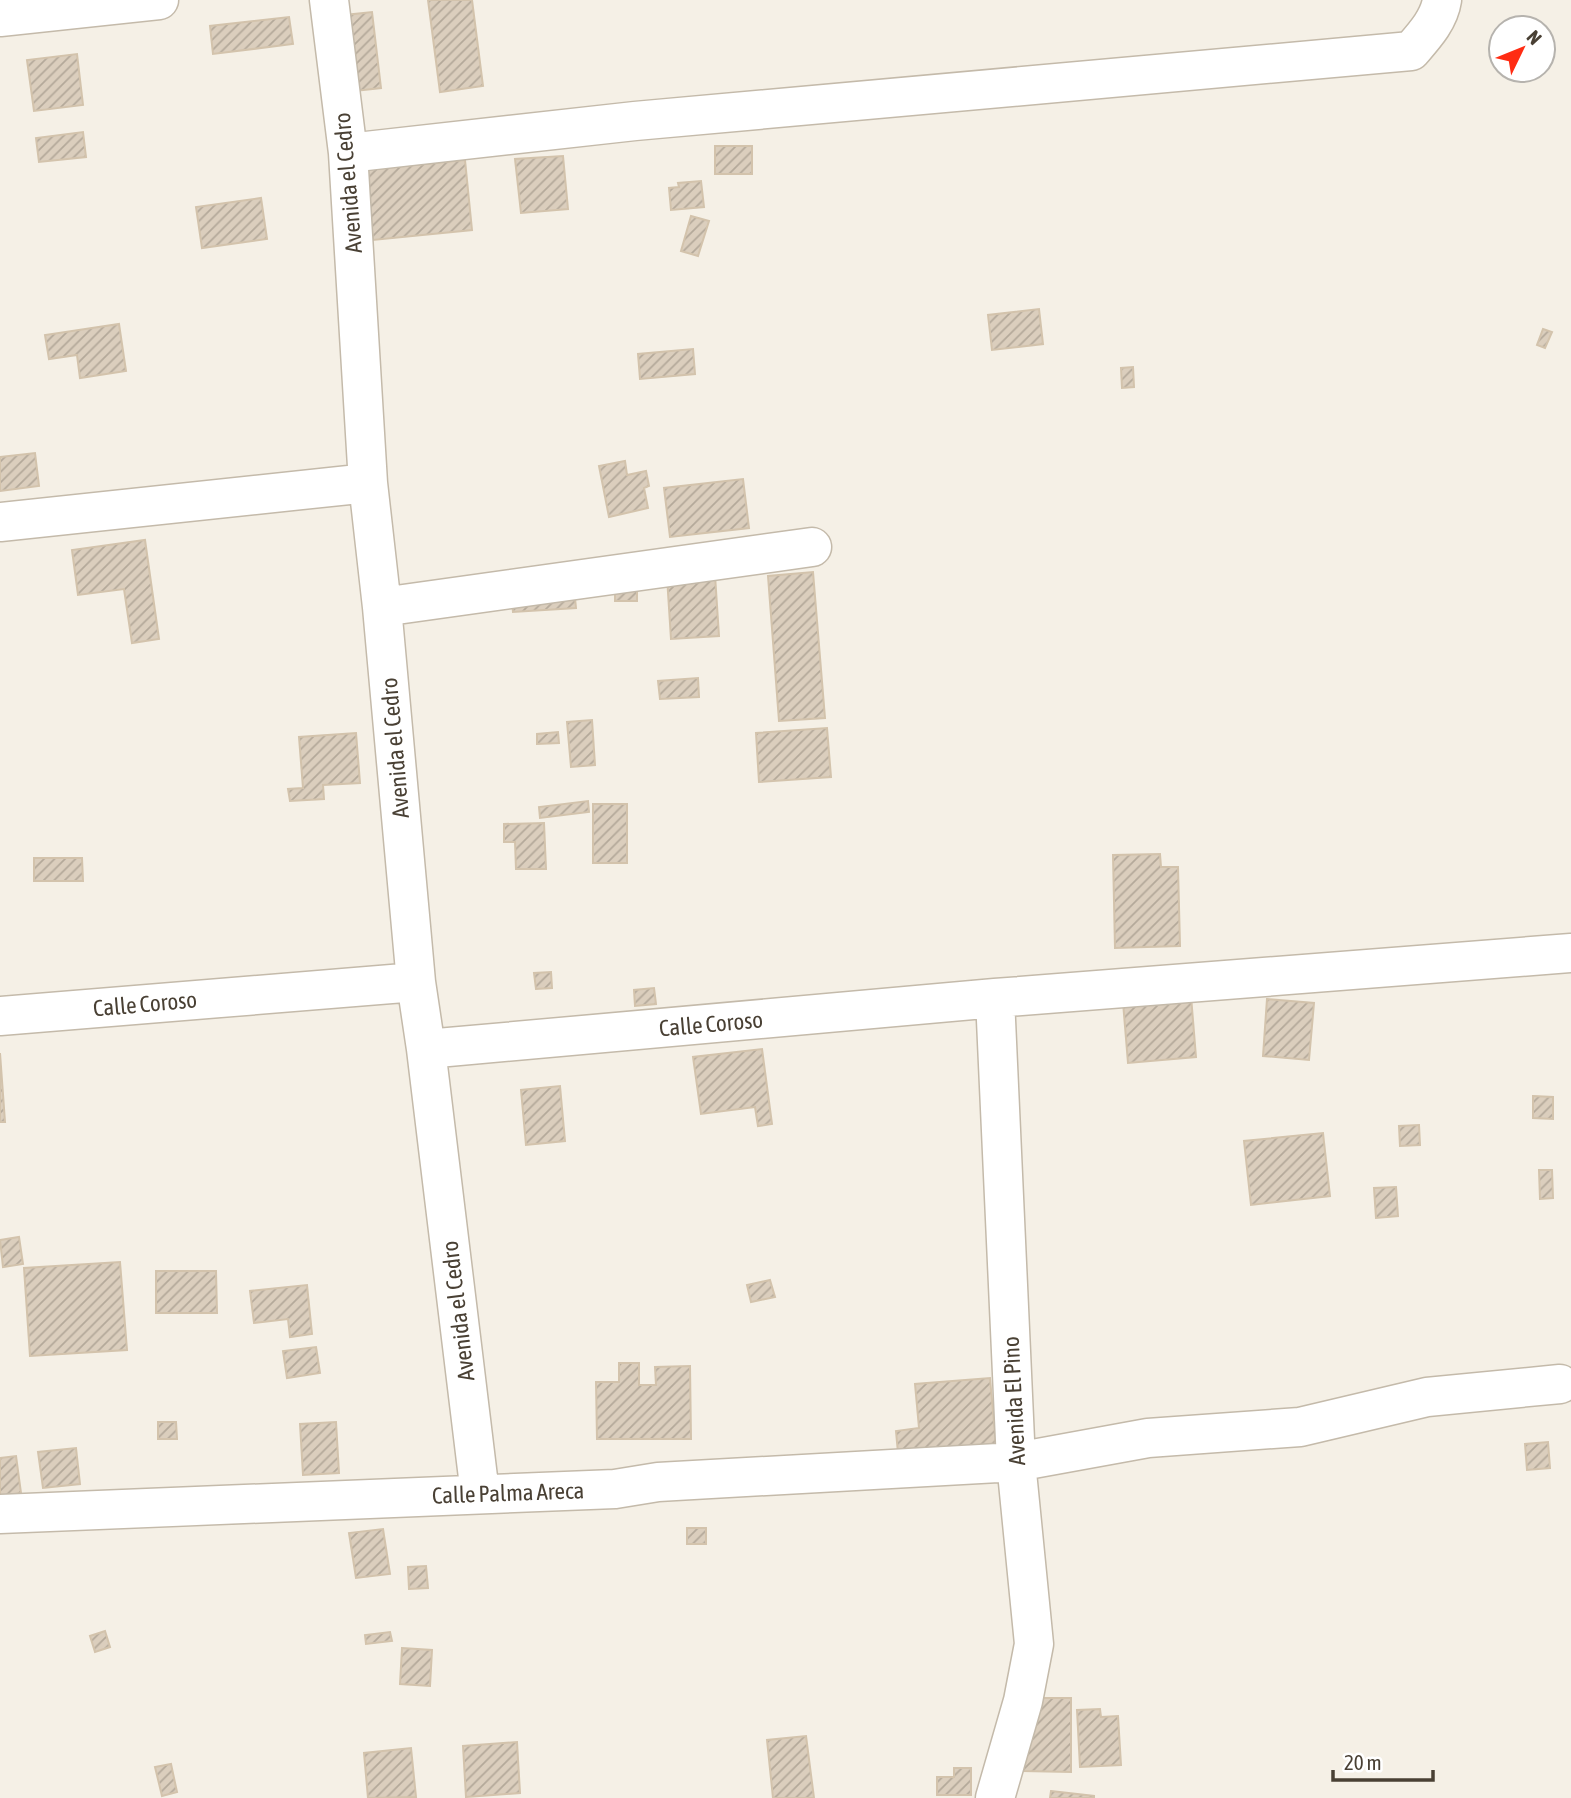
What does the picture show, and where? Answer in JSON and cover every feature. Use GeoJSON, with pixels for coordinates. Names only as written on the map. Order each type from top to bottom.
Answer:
{"type":"FeatureCollection","features":[{"type":"Feature","properties":{"kind":"street"},"geometry":{"type":"LineString","coordinates":[[0,17],[159,0]]}},
{"type":"Feature","properties":{"kind":"street","name":"Avenida el Cedro"},"geometry":{"type":"LineString","coordinates":[[329,0],[348,153],[368,482],[416,982],[480,1494]]}},
{"type":"Feature","properties":{"kind":"street"},"geometry":{"type":"LineString","coordinates":[[348,153],[635,121],[1410,51],[1426,34],[1440,10],[1442,0]]}},
{"type":"Feature","properties":{"kind":"street"},"geometry":{"type":"LineString","coordinates":[[0,523],[368,482]]}},
{"type":"Feature","properties":{"kind":"street"},"geometry":{"type":"LineString","coordinates":[[382,607],[813,547]]}},
{"type":"Feature","properties":{"kind":"street","name":"Calle Coroso"},"geometry":{"type":"LineString","coordinates":[[426,1049],[995,998],[1571,953]]}},
{"type":"Feature","properties":{"kind":"street","name":"Calle Coroso"},"geometry":{"type":"LineString","coordinates":[[0,1016],[416,982]]}},
{"type":"Feature","properties":{"kind":"street","name":"Avenida El Pino"},"geometry":{"type":"LineString","coordinates":[[995,998],[1016,1462],[1034,1644],[1023,1701],[995,1798]]}},
{"type":"Feature","properties":{"kind":"street","name":"Calle Palma Areca"},"geometry":{"type":"LineString","coordinates":[[0,1514],[615,1489],[658,1482],[1016,1462],[1147,1438],[1300,1427],[1427,1398],[1560,1384]]}},
{"type":"Feature","properties":{"kind":"building"},"geometry":{"type":"Polygon","coordinates":[[[428,0],[472,0],[483,86],[440,92],[428,0]]]}},
{"type":"Feature","properties":{"kind":"building"},"geometry":{"type":"Polygon","coordinates":[[[372,12],[381,88],[355,91],[345,15],[372,12]]]}},
{"type":"Feature","properties":{"kind":"building"},"geometry":{"type":"Polygon","coordinates":[[[289,17],[293,44],[213,54],[210,26],[289,17]]]}},
{"type":"Feature","properties":{"kind":"building"},"geometry":{"type":"Polygon","coordinates":[[[77,54],[83,105],[34,111],[27,60],[77,54]]]}},
{"type":"Feature","properties":{"kind":"building"},"geometry":{"type":"Polygon","coordinates":[[[83,132],[86,157],[39,162],[36,138],[83,132]]]}},
{"type":"Feature","properties":{"kind":"building"},"geometry":{"type":"Polygon","coordinates":[[[715,146],[752,146],[752,174],[715,174],[715,146]]]}},
{"type":"Feature","properties":{"kind":"building"},"geometry":{"type":"Polygon","coordinates":[[[563,156],[568,209],[521,213],[515,159],[563,156]]]}},
{"type":"Feature","properties":{"kind":"building"},"geometry":{"type":"Polygon","coordinates":[[[465,160],[472,230],[373,240],[366,170],[465,160]]]}},
{"type":"Feature","properties":{"kind":"building"},"geometry":{"type":"Polygon","coordinates":[[[701,181],[704,207],[671,210],[669,188],[679,187],[678,183],[701,181]]]}},
{"type":"Feature","properties":{"kind":"building"},"geometry":{"type":"Polygon","coordinates":[[[261,198],[267,239],[202,248],[196,207],[261,198]]]}},
{"type":"Feature","properties":{"kind":"building"},"geometry":{"type":"Polygon","coordinates":[[[691,216],[709,221],[698,256],[681,251],[691,216]]]}},
{"type":"Feature","properties":{"kind":"building"},"geometry":{"type":"Polygon","coordinates":[[[1039,309],[1043,344],[992,350],[988,315],[1039,309]]]}},
{"type":"Feature","properties":{"kind":"building"},"geometry":{"type":"Polygon","coordinates":[[[119,324],[126,371],[80,378],[77,355],[49,359],[45,335],[119,324]]]}},
{"type":"Feature","properties":{"kind":"building"},"geometry":{"type":"Polygon","coordinates":[[[1543,329],[1552,332],[1545,348],[1537,345],[1543,329]]]}},
{"type":"Feature","properties":{"kind":"building"},"geometry":{"type":"Polygon","coordinates":[[[693,349],[695,374],[640,379],[638,354],[693,349]]]}},
{"type":"Feature","properties":{"kind":"building"},"geometry":{"type":"Polygon","coordinates":[[[1133,367],[1134,387],[1122,388],[1121,368],[1133,367]]]}},
{"type":"Feature","properties":{"kind":"building"},"geometry":{"type":"Polygon","coordinates":[[[35,453],[39,486],[0,491],[0,457],[35,453]]]}},
{"type":"Feature","properties":{"kind":"building"},"geometry":{"type":"Polygon","coordinates":[[[625,461],[627,475],[646,471],[649,486],[644,488],[648,508],[609,517],[599,466],[625,461]]]}},
{"type":"Feature","properties":{"kind":"building"},"geometry":{"type":"Polygon","coordinates":[[[743,479],[749,528],[670,537],[664,488],[743,479]]]}},
{"type":"Feature","properties":{"kind":"building"},"geometry":{"type":"Polygon","coordinates":[[[145,540],[159,639],[132,643],[124,589],[78,595],[72,550],[145,540]]]}},
{"type":"Feature","properties":{"kind":"building"},"geometry":{"type":"Polygon","coordinates":[[[813,572],[825,718],[779,721],[768,576],[813,572]]]}},
{"type":"Feature","properties":{"kind":"building"},"geometry":{"type":"Polygon","coordinates":[[[715,575],[719,636],[671,639],[667,577],[715,575]]]}},
{"type":"Feature","properties":{"kind":"building"},"geometry":{"type":"Polygon","coordinates":[[[615,588],[637,588],[637,601],[615,601],[615,588]]]}},
{"type":"Feature","properties":{"kind":"building"},"geometry":{"type":"Polygon","coordinates":[[[575,598],[576,608],[513,612],[512,602],[575,598]]]}},
{"type":"Feature","properties":{"kind":"building"},"geometry":{"type":"Polygon","coordinates":[[[698,678],[699,697],[660,699],[658,681],[698,678]]]}},
{"type":"Feature","properties":{"kind":"building"},"geometry":{"type":"Polygon","coordinates":[[[592,720],[595,765],[571,767],[567,722],[592,720]]]}},
{"type":"Feature","properties":{"kind":"building"},"geometry":{"type":"Polygon","coordinates":[[[827,728],[831,777],[759,782],[756,733],[827,728]]]}},
{"type":"Feature","properties":{"kind":"building"},"geometry":{"type":"Polygon","coordinates":[[[558,732],[559,743],[537,744],[537,734],[558,732]]]}},
{"type":"Feature","properties":{"kind":"building"},"geometry":{"type":"Polygon","coordinates":[[[356,733],[360,783],[323,785],[324,799],[290,801],[288,789],[303,788],[299,737],[356,733]]]}},
{"type":"Feature","properties":{"kind":"building"},"geometry":{"type":"Polygon","coordinates":[[[588,801],[589,812],[540,818],[539,807],[588,801]]]}},
{"type":"Feature","properties":{"kind":"building"},"geometry":{"type":"Polygon","coordinates":[[[593,804],[627,804],[627,863],[593,863],[593,804]]]}},
{"type":"Feature","properties":{"kind":"building"},"geometry":{"type":"Polygon","coordinates":[[[544,823],[546,869],[516,869],[515,842],[504,842],[504,824],[544,823]]]}},
{"type":"Feature","properties":{"kind":"building"},"geometry":{"type":"Polygon","coordinates":[[[1160,854],[1161,867],[1178,867],[1180,946],[1115,948],[1113,855],[1160,854]]]}},
{"type":"Feature","properties":{"kind":"building"},"geometry":{"type":"Polygon","coordinates":[[[34,858],[82,858],[83,881],[34,881],[34,858]]]}},
{"type":"Feature","properties":{"kind":"building"},"geometry":{"type":"Polygon","coordinates":[[[551,972],[552,988],[536,989],[534,973],[551,972]]]}},
{"type":"Feature","properties":{"kind":"building"},"geometry":{"type":"Polygon","coordinates":[[[654,988],[656,1004],[635,1006],[634,990],[654,988]]]}},
{"type":"Feature","properties":{"kind":"building"},"geometry":{"type":"Polygon","coordinates":[[[1191,996],[1196,1057],[1128,1063],[1123,1002],[1191,996]]]}},
{"type":"Feature","properties":{"kind":"building"},"geometry":{"type":"Polygon","coordinates":[[[1267,999],[1314,1003],[1309,1060],[1263,1056],[1267,999]]]}},
{"type":"Feature","properties":{"kind":"building"},"geometry":{"type":"Polygon","coordinates":[[[762,1049],[772,1124],[758,1126],[755,1107],[701,1114],[693,1057],[762,1049]]]}},
{"type":"Feature","properties":{"kind":"building"},"geometry":{"type":"Polygon","coordinates":[[[0,1053],[5,1122],[0,1122],[0,1053]]]}},
{"type":"Feature","properties":{"kind":"building"},"geometry":{"type":"Polygon","coordinates":[[[560,1086],[565,1141],[526,1145],[521,1090],[560,1086]]]}},
{"type":"Feature","properties":{"kind":"building"},"geometry":{"type":"Polygon","coordinates":[[[1533,1096],[1553,1097],[1553,1119],[1533,1118],[1533,1096]]]}},
{"type":"Feature","properties":{"kind":"building"},"geometry":{"type":"Polygon","coordinates":[[[1419,1125],[1420,1145],[1400,1146],[1399,1126],[1419,1125]]]}},
{"type":"Feature","properties":{"kind":"building"},"geometry":{"type":"Polygon","coordinates":[[[1323,1133],[1330,1196],[1251,1205],[1244,1141],[1323,1133]]]}},
{"type":"Feature","properties":{"kind":"building"},"geometry":{"type":"Polygon","coordinates":[[[1539,1170],[1552,1170],[1553,1198],[1540,1199],[1539,1170]]]}},
{"type":"Feature","properties":{"kind":"building"},"geometry":{"type":"Polygon","coordinates":[[[1396,1187],[1398,1216],[1376,1218],[1374,1188],[1396,1187]]]}},
{"type":"Feature","properties":{"kind":"building"},"geometry":{"type":"Polygon","coordinates":[[[19,1237],[23,1264],[3,1267],[0,1240],[19,1237]]]}},
{"type":"Feature","properties":{"kind":"building"},"geometry":{"type":"Polygon","coordinates":[[[120,1262],[127,1350],[30,1356],[24,1268],[120,1262]]]}},
{"type":"Feature","properties":{"kind":"building"},"geometry":{"type":"Polygon","coordinates":[[[156,1271],[216,1271],[217,1313],[156,1313],[156,1271]]]}},
{"type":"Feature","properties":{"kind":"building"},"geometry":{"type":"Polygon","coordinates":[[[770,1280],[775,1297],[751,1302],[747,1285],[770,1280]]]}},
{"type":"Feature","properties":{"kind":"building"},"geometry":{"type":"Polygon","coordinates":[[[307,1285],[312,1334],[290,1337],[288,1319],[254,1323],[250,1291],[307,1285]]]}},
{"type":"Feature","properties":{"kind":"building"},"geometry":{"type":"Polygon","coordinates":[[[316,1347],[320,1373],[287,1378],[283,1351],[316,1347]]]}},
{"type":"Feature","properties":{"kind":"building"},"geometry":{"type":"Polygon","coordinates":[[[619,1363],[639,1363],[639,1385],[656,1385],[655,1367],[690,1366],[691,1439],[597,1439],[596,1382],[619,1382],[619,1363]]]}},
{"type":"Feature","properties":{"kind":"building"},"geometry":{"type":"Polygon","coordinates":[[[990,1378],[996,1444],[898,1453],[896,1431],[919,1428],[915,1384],[990,1378]]]}},
{"type":"Feature","properties":{"kind":"building"},"geometry":{"type":"Polygon","coordinates":[[[158,1422],[176,1422],[177,1439],[158,1439],[158,1422]]]}},
{"type":"Feature","properties":{"kind":"building"},"geometry":{"type":"Polygon","coordinates":[[[336,1422],[339,1473],[303,1475],[300,1424],[336,1422]]]}},
{"type":"Feature","properties":{"kind":"building"},"geometry":{"type":"Polygon","coordinates":[[[1548,1442],[1550,1468],[1527,1470],[1525,1444],[1548,1442]]]}},
{"type":"Feature","properties":{"kind":"building"},"geometry":{"type":"Polygon","coordinates":[[[76,1448],[80,1484],[43,1488],[38,1452],[76,1448]]]}},
{"type":"Feature","properties":{"kind":"building"},"geometry":{"type":"Polygon","coordinates":[[[16,1456],[21,1493],[0,1496],[0,1458],[16,1456]]]}},
{"type":"Feature","properties":{"kind":"building"},"geometry":{"type":"Polygon","coordinates":[[[687,1528],[706,1528],[706,1544],[687,1544],[687,1528]]]}},
{"type":"Feature","properties":{"kind":"building"},"geometry":{"type":"Polygon","coordinates":[[[383,1529],[390,1574],[356,1578],[349,1533],[383,1529]]]}},
{"type":"Feature","properties":{"kind":"building"},"geometry":{"type":"Polygon","coordinates":[[[426,1566],[428,1588],[409,1589],[408,1567],[426,1566]]]}},
{"type":"Feature","properties":{"kind":"building"},"geometry":{"type":"Polygon","coordinates":[[[105,1631],[110,1647],[95,1652],[90,1636],[105,1631]]]}},
{"type":"Feature","properties":{"kind":"building"},"geometry":{"type":"Polygon","coordinates":[[[390,1632],[392,1641],[366,1644],[365,1635],[390,1632]]]}},
{"type":"Feature","properties":{"kind":"building"},"geometry":{"type":"Polygon","coordinates":[[[402,1648],[432,1650],[430,1686],[400,1684],[402,1648]]]}},
{"type":"Feature","properties":{"kind":"building"},"geometry":{"type":"Polygon","coordinates":[[[1035,1698],[1071,1698],[1071,1772],[1023,1771],[1035,1698]]]}},
{"type":"Feature","properties":{"kind":"building"},"geometry":{"type":"Polygon","coordinates":[[[1100,1709],[1101,1717],[1118,1716],[1121,1765],[1080,1767],[1077,1710],[1100,1709]]]}},
{"type":"Feature","properties":{"kind":"building"},"geometry":{"type":"Polygon","coordinates":[[[806,1736],[814,1798],[773,1798],[767,1740],[806,1736]]]}},
{"type":"Feature","properties":{"kind":"building"},"geometry":{"type":"Polygon","coordinates":[[[517,1742],[520,1793],[466,1797],[463,1746],[517,1742]]]}},
{"type":"Feature","properties":{"kind":"building"},"geometry":{"type":"Polygon","coordinates":[[[411,1748],[416,1797],[368,1798],[364,1753],[411,1748]]]}},
{"type":"Feature","properties":{"kind":"building"},"geometry":{"type":"Polygon","coordinates":[[[171,1764],[177,1792],[162,1796],[155,1767],[171,1764]]]}},
{"type":"Feature","properties":{"kind":"building"},"geometry":{"type":"Polygon","coordinates":[[[954,1768],[971,1768],[971,1795],[937,1795],[937,1777],[954,1777],[954,1768]]]}},
{"type":"Feature","properties":{"kind":"building"},"geometry":{"type":"Polygon","coordinates":[[[1051,1791],[1094,1796],[1094,1798],[1050,1798],[1051,1791]]]}}]}
